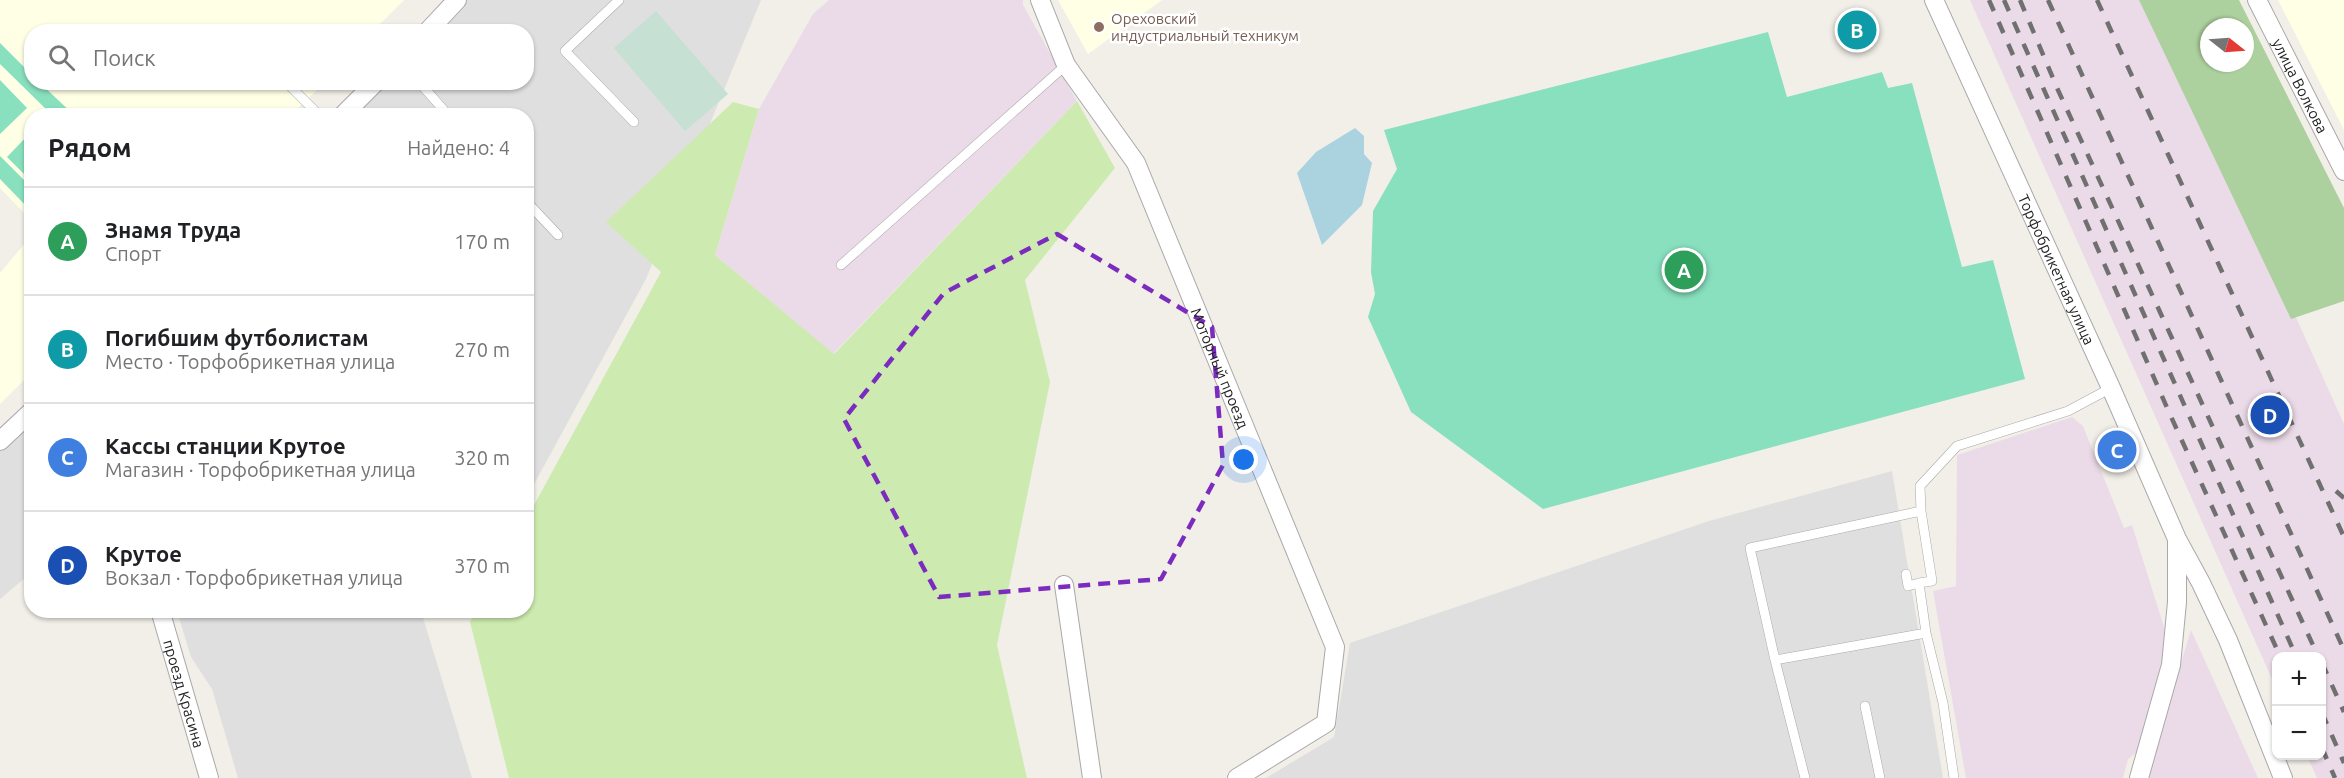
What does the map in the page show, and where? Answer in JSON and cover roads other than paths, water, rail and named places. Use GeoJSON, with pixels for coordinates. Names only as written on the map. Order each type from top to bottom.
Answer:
{"type":"FeatureCollection","features":[{"type":"Feature","properties":{"kind":"street","name":"Моторный проезд"},"geometry":{"type":"LineString","coordinates":[[1040,0],[1066,65],[1136,163],[1335,647],[1326,723],[1237,778]]}},
{"type":"Feature","properties":{"kind":"street","name":"Торфобрикетная улица"},"geometry":{"type":"LineString","coordinates":[[1934,0],[2111,388],[2176,539],[2201,583],[2228,640],[2283,778]]}},
{"type":"Feature","properties":{"kind":"street","name":"улица Волкова"},"geometry":{"type":"LineString","coordinates":[[2257,0],[2344,171]]}},
{"type":"Feature","properties":{"kind":"street"},"geometry":{"type":"LineString","coordinates":[[433,24],[450,2]]}},
{"type":"Feature","properties":{"kind":"street"},"geometry":{"type":"LineString","coordinates":[[350,108],[368,90]]}},
{"type":"Feature","properties":{"kind":"street"},"geometry":{"type":"LineString","coordinates":[[0,441],[24,418]]}},
{"type":"Feature","properties":{"kind":"street","name":"Торфобрикетная улица"},"geometry":{"type":"LineString","coordinates":[[2139,778],[2171,665],[2177,602],[2176,539]]}},
{"type":"Feature","properties":{"kind":"street"},"geometry":{"type":"LineString","coordinates":[[1064,585],[1092,778]]}},
{"type":"Feature","properties":{"kind":"street","name":"проезд Красина"},"geometry":{"type":"LineString","coordinates":[[162,618],[209,778]]}},
{"type":"Feature","properties":{"kind":"lane"},"geometry":{"type":"LineString","coordinates":[[619,0],[565,51],[634,122]]}},
{"type":"Feature","properties":{"kind":"lane"},"geometry":{"type":"LineString","coordinates":[[841,265],[1066,65]]}},
{"type":"Feature","properties":{"kind":"lane"},"geometry":{"type":"LineString","coordinates":[[294,90],[312,108]]}},
{"type":"Feature","properties":{"kind":"lane"},"geometry":{"type":"LineString","coordinates":[[426,90],[442,108]]}},
{"type":"Feature","properties":{"kind":"lane"},"geometry":{"type":"LineString","coordinates":[[534,210],[558,236]]}},
{"type":"Feature","properties":{"kind":"lane"},"geometry":{"type":"LineString","coordinates":[[1906,574],[1908,586],[1932,581],[1921,510],[1920,486],[1957,446],[2068,411],[2111,388]]}},
{"type":"Feature","properties":{"kind":"lane"},"geometry":{"type":"LineString","coordinates":[[1805,778],[1750,548],[1921,510]]}},
{"type":"Feature","properties":{"kind":"lane"},"geometry":{"type":"LineString","coordinates":[[1919,583],[1926,633],[1943,703],[1954,778]]}},
{"type":"Feature","properties":{"kind":"lane"},"geometry":{"type":"LineString","coordinates":[[1775,660],[1926,633]]}},
{"type":"Feature","properties":{"kind":"lane"},"geometry":{"type":"LineString","coordinates":[[1865,706],[1880,778]]}},
{"type":"Feature","properties":{"kind":"water"},"geometry":{"type":"Polygon","coordinates":[[[1355,128],[1364,136],[1364,154],[1372,163],[1362,205],[1322,245],[1297,173],[1316,152],[1355,128]]]}},
{"type":"Feature","properties":{"kind":"railway"},"geometry":{"type":"LineString","coordinates":[[1989,0],[2168,410],[2278,652]]}},
{"type":"Feature","properties":{"kind":"railway"},"geometry":{"type":"LineString","coordinates":[[2004,0],[2294,652]]}},
{"type":"Feature","properties":{"kind":"railway"},"geometry":{"type":"LineString","coordinates":[[2020,0],[2058,90],[2316,652]]}},
{"type":"Feature","properties":{"kind":"railway"},"geometry":{"type":"LineString","coordinates":[[2048,0],[2344,650]]}},
{"type":"Feature","properties":{"kind":"railway"},"geometry":{"type":"LineString","coordinates":[[2097,0],[2344,537]]}},
{"type":"Feature","properties":{"kind":"railway"},"geometry":{"type":"LineString","coordinates":[[2336,491],[2344,498]]}},
{"type":"Feature","properties":{"kind":"railway"},"geometry":{"type":"LineString","coordinates":[[2326,672],[2344,712]]}},
{"type":"Feature","properties":{"kind":"railway"},"geometry":{"type":"LineString","coordinates":[[2326,722],[2344,763]]}},
{"type":"Feature","properties":{"kind":"railway"},"geometry":{"type":"LineString","coordinates":[[2326,757],[2335,778]]}},
{"type":"Feature","properties":{"kind":"place","name":"Ореховский индустриальный техникум"},"geometry":{"type":"Point","coordinates":[1099,27]}},
{"type":"Feature","properties":{"kind":"place","name":"Погибшим футболистам"},"geometry":{"type":"Point","coordinates":[1857,30]}},
{"type":"Feature","properties":{"kind":"place","name":"Знамя Труда"},"geometry":{"type":"Point","coordinates":[1684,270]}},
{"type":"Feature","properties":{"kind":"place","name":"Крутое"},"geometry":{"type":"Point","coordinates":[2270,415]}},
{"type":"Feature","properties":{"kind":"place","name":"Кассы станции Крутое"},"geometry":{"type":"Point","coordinates":[2117,450]}}]}
